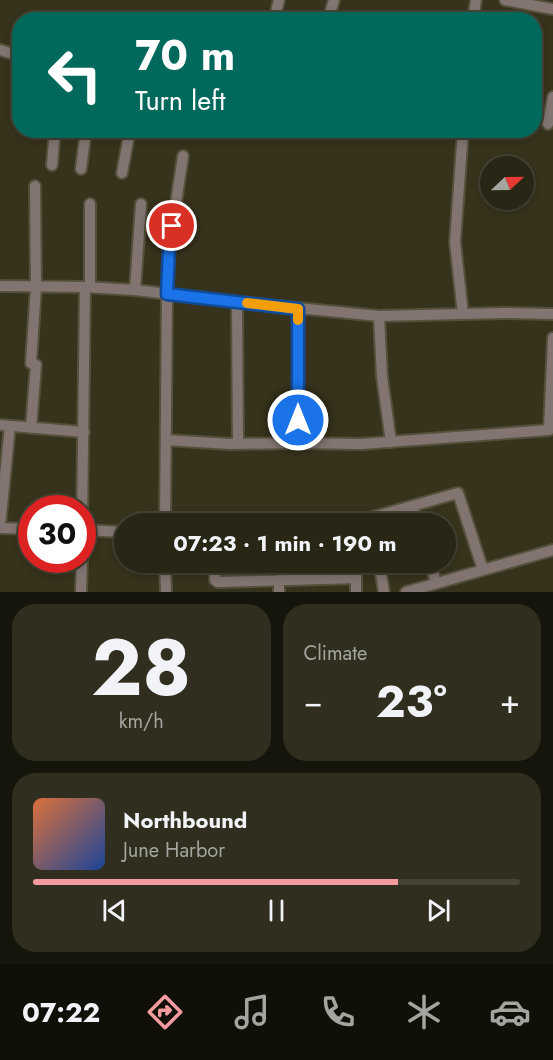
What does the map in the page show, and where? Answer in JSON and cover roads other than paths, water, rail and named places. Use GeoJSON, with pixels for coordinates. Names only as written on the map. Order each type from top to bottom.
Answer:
{"type":"FeatureCollection","features":[{"type":"Feature","properties":{"kind":"street"},"geometry":{"type":"LineString","coordinates":[[505,0],[553,9]]}},
{"type":"Feature","properties":{"kind":"street"},"geometry":{"type":"LineString","coordinates":[[548,124],[553,97]]}},
{"type":"Feature","properties":{"kind":"street"},"geometry":{"type":"LineString","coordinates":[[52,165],[54,138]]}},
{"type":"Feature","properties":{"kind":"street"},"geometry":{"type":"LineString","coordinates":[[81,169],[85,138]]}},
{"type":"Feature","properties":{"kind":"street"},"geometry":{"type":"LineString","coordinates":[[122,173],[129,138]]}},
{"type":"Feature","properties":{"kind":"street"},"geometry":{"type":"LineString","coordinates":[[462,138],[455,242],[463,314]]}},
{"type":"Feature","properties":{"kind":"street"},"geometry":{"type":"LineString","coordinates":[[165,513],[169,249],[183,156]]}},
{"type":"Feature","properties":{"kind":"street"},"geometry":{"type":"LineString","coordinates":[[31,428],[36,365],[31,363],[36,287],[35,186]]}},
{"type":"Feature","properties":{"kind":"street"},"geometry":{"type":"LineString","coordinates":[[83,495],[90,204]]}},
{"type":"Feature","properties":{"kind":"street"},"geometry":{"type":"LineString","coordinates":[[135,290],[141,204]]}},
{"type":"Feature","properties":{"kind":"street"},"geometry":{"type":"LineString","coordinates":[[0,286],[135,290],[379,316],[553,314]]}},
{"type":"Feature","properties":{"kind":"street"},"geometry":{"type":"LineString","coordinates":[[237,302],[238,444]]}},
{"type":"Feature","properties":{"kind":"street"},"geometry":{"type":"LineString","coordinates":[[298,309],[298,443]]}},
{"type":"Feature","properties":{"kind":"street"},"geometry":{"type":"LineString","coordinates":[[379,316],[382,377],[391,442]]}},
{"type":"Feature","properties":{"kind":"street"},"geometry":{"type":"LineString","coordinates":[[166,440],[238,444],[361,444],[549,430],[553,338]]}},
{"type":"Feature","properties":{"kind":"street"},"geometry":{"type":"LineString","coordinates":[[18,528],[0,527],[5,426],[84,432]]}},
{"type":"Feature","properties":{"kind":"street"},"geometry":{"type":"LineString","coordinates":[[394,513],[458,493],[483,570]]}},
{"type":"Feature","properties":{"kind":"street"},"geometry":{"type":"LineString","coordinates":[[413,506],[415,513]]}},
{"type":"Feature","properties":{"kind":"street"},"geometry":{"type":"LineString","coordinates":[[96,531],[114,532]]}},
{"type":"Feature","properties":{"kind":"street"},"geometry":{"type":"LineString","coordinates":[[406,592],[553,550]]}},
{"type":"Feature","properties":{"kind":"street"},"geometry":{"type":"LineString","coordinates":[[81,592],[82,573]]}},
{"type":"Feature","properties":{"kind":"street"},"geometry":{"type":"LineString","coordinates":[[165,573],[166,592]]}},
{"type":"Feature","properties":{"kind":"street"},"geometry":{"type":"LineString","coordinates":[[215,573],[215,580],[226,587],[356,573],[356,592]]}},
{"type":"Feature","properties":{"kind":"street"},"geometry":{"type":"LineString","coordinates":[[381,573],[384,592]]}},
{"type":"Feature","properties":{"kind":"street"},"geometry":{"type":"LineString","coordinates":[[433,573],[436,583]]}},
{"type":"Feature","properties":{"kind":"street"},"geometry":{"type":"LineString","coordinates":[[279,580],[279,592]]}}]}
